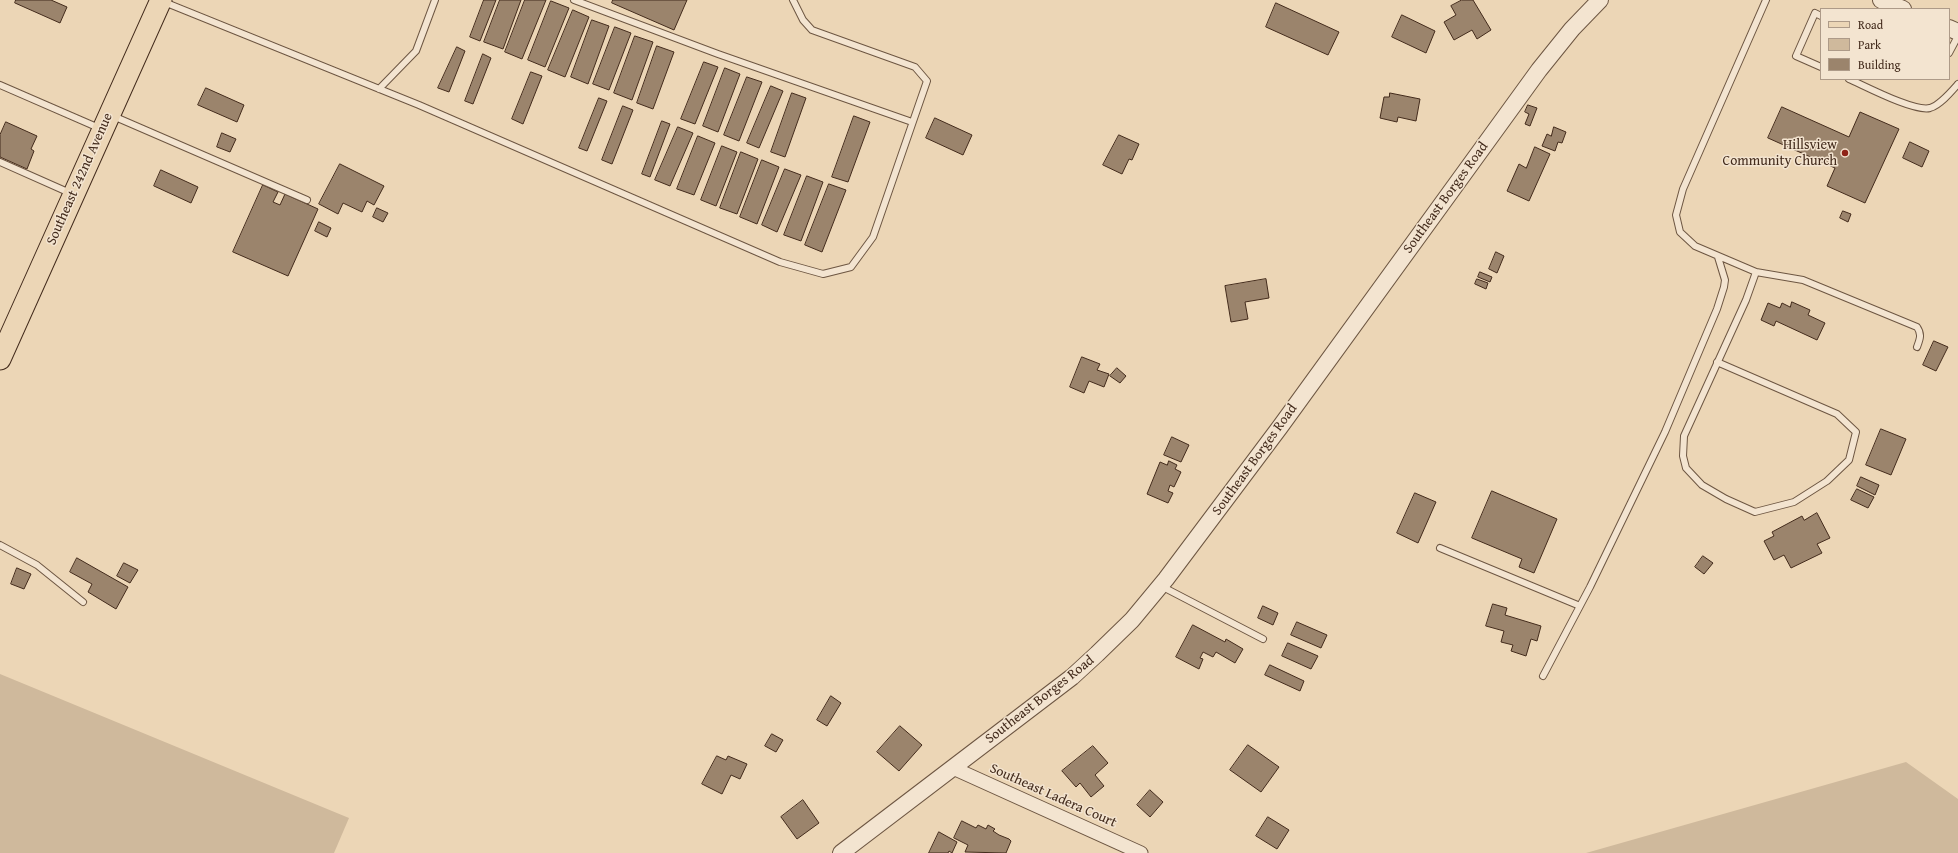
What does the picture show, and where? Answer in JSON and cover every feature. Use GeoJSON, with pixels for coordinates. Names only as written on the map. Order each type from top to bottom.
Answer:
{"type":"FeatureCollection","features":[{"type":"Feature","properties":{"kind":"main road","name":"Southeast 242nd Avenue"},"geometry":{"type":"LineString","coordinates":[[0,359],[160,0]]}},
{"type":"Feature","properties":{"kind":"street","name":"Southeast Borges Road"},"geometry":{"type":"LineString","coordinates":[[841,853],[1077,672],[1132,620],[1161,586],[1280,427],[1539,70],[1572,29],[1600,0]]}},
{"type":"Feature","properties":{"kind":"street"},"geometry":{"type":"LineString","coordinates":[[1881,0],[1901,8]]}},
{"type":"Feature","properties":{"kind":"street","name":"Southeast Ladera Court"},"geometry":{"type":"LineString","coordinates":[[953,768],[1141,853]]}},
{"type":"Feature","properties":{"kind":"lane"},"geometry":{"type":"LineString","coordinates":[[160,0],[379,89],[780,262],[823,274],[851,267],[873,237],[927,80],[915,67],[812,30],[803,20],[793,0]]}},
{"type":"Feature","properties":{"kind":"lane"},"geometry":{"type":"LineString","coordinates":[[379,89],[416,51],[436,0]]}},
{"type":"Feature","properties":{"kind":"lane"},"geometry":{"type":"LineString","coordinates":[[574,0],[718,54],[912,122]]}},
{"type":"Feature","properties":{"kind":"lane"},"geometry":{"type":"LineString","coordinates":[[1766,0],[1683,189],[1676,215],[1680,232],[1695,246],[1718,257],[1756,272],[1803,280],[1917,327],[1920,331],[1921,337],[1917,346]]}},
{"type":"Feature","properties":{"kind":"lane"},"geometry":{"type":"LineString","coordinates":[[1820,16],[1815,13],[1796,56],[1820,67]]}},
{"type":"Feature","properties":{"kind":"lane"},"geometry":{"type":"LineString","coordinates":[[1950,51],[1958,36]]}},
{"type":"Feature","properties":{"kind":"lane"},"geometry":{"type":"LineString","coordinates":[[1851,80],[1909,105],[1922,108],[1937,104],[1958,84]]}},
{"type":"Feature","properties":{"kind":"lane"},"geometry":{"type":"LineString","coordinates":[[0,85],[106,122],[307,200]]}},
{"type":"Feature","properties":{"kind":"lane"},"geometry":{"type":"LineString","coordinates":[[0,162],[73,195]]}},
{"type":"Feature","properties":{"kind":"lane"},"geometry":{"type":"LineString","coordinates":[[1543,676],[1580,606],[1664,432],[1717,309],[1725,280],[1718,257]]}},
{"type":"Feature","properties":{"kind":"lane"},"geometry":{"type":"LineString","coordinates":[[1718,362],[1837,414],[1856,432],[1849,460],[1827,481],[1794,502],[1755,512],[1726,499],[1702,485],[1686,468],[1683,456],[1684,436],[1746,300],[1756,272]]}},
{"type":"Feature","properties":{"kind":"lane"},"geometry":{"type":"LineString","coordinates":[[0,545],[37,565],[83,602]]}},
{"type":"Feature","properties":{"kind":"lane"},"geometry":{"type":"LineString","coordinates":[[1440,548],[1580,606]]}},
{"type":"Feature","properties":{"kind":"lane"},"geometry":{"type":"LineString","coordinates":[[1161,586],[1263,639]]}},
{"type":"Feature","properties":{"kind":"green space"},"geometry":{"type":"Polygon","coordinates":[[[0,674],[349,818],[334,853],[0,853],[0,674]]]}},
{"type":"Feature","properties":{"kind":"green space"},"geometry":{"type":"Polygon","coordinates":[[[1906,762],[1958,799],[1958,853],[1586,853],[1906,762]]]}},
{"type":"Feature","properties":{"kind":"building"},"geometry":{"type":"Polygon","coordinates":[[[16,0],[51,0],[67,7],[60,23],[15,3],[16,0]]]}},
{"type":"Feature","properties":{"kind":"building"},"geometry":{"type":"Polygon","coordinates":[[[484,0],[496,0],[480,41],[470,37],[484,0]]]}},
{"type":"Feature","properties":{"kind":"building"},"geometry":{"type":"Polygon","coordinates":[[[500,0],[521,0],[503,49],[484,42],[500,0]]]}},
{"type":"Feature","properties":{"kind":"building"},"geometry":{"type":"Polygon","coordinates":[[[525,0],[546,0],[522,59],[505,52],[525,0]]]}},
{"type":"Feature","properties":{"kind":"building"},"geometry":{"type":"Polygon","coordinates":[[[613,0],[687,0],[674,30],[612,3],[613,0]]]}},
{"type":"Feature","properties":{"kind":"building"},"geometry":{"type":"Polygon","coordinates":[[[1462,0],[1473,0],[1491,30],[1477,39],[1472,30],[1454,40],[1444,22],[1456,15],[1451,6],[1462,0]]]}},
{"type":"Feature","properties":{"kind":"building"},"geometry":{"type":"Polygon","coordinates":[[[551,1],[569,8],[545,67],[528,60],[551,1]]]}},
{"type":"Feature","properties":{"kind":"building"},"geometry":{"type":"Polygon","coordinates":[[[1276,3],[1339,32],[1328,55],[1266,27],[1276,3]]]}},
{"type":"Feature","properties":{"kind":"building"},"geometry":{"type":"Polygon","coordinates":[[[573,10],[589,17],[565,77],[548,70],[573,10]]]}},
{"type":"Feature","properties":{"kind":"building"},"geometry":{"type":"Polygon","coordinates":[[[1402,15],[1435,31],[1426,53],[1392,37],[1402,15]]]}},
{"type":"Feature","properties":{"kind":"building"},"geometry":{"type":"Polygon","coordinates":[[[592,20],[609,26],[588,84],[571,77],[592,20]]]}},
{"type":"Feature","properties":{"kind":"building"},"geometry":{"type":"Polygon","coordinates":[[[615,27],[631,33],[609,90],[593,84],[615,27]]]}},
{"type":"Feature","properties":{"kind":"building"},"geometry":{"type":"Polygon","coordinates":[[[635,36],[653,42],[632,100],[614,93],[635,36]]]}},
{"type":"Feature","properties":{"kind":"building"},"geometry":{"type":"Polygon","coordinates":[[[657,46],[674,52],[653,109],[637,103],[657,46]]]}},
{"type":"Feature","properties":{"kind":"building"},"geometry":{"type":"Polygon","coordinates":[[[457,47],[465,51],[449,92],[438,88],[457,47]]]}},
{"type":"Feature","properties":{"kind":"building"},"geometry":{"type":"Polygon","coordinates":[[[483,54],[491,58],[473,104],[465,101],[483,54]]]}},
{"type":"Feature","properties":{"kind":"building"},"geometry":{"type":"Polygon","coordinates":[[[704,62],[718,67],[695,124],[681,119],[704,62]]]}},
{"type":"Feature","properties":{"kind":"building"},"geometry":{"type":"Polygon","coordinates":[[[725,68],[740,74],[718,132],[703,126],[725,68]]]}},
{"type":"Feature","properties":{"kind":"building"},"geometry":{"type":"Polygon","coordinates":[[[531,72],[542,76],[523,124],[512,119],[531,72]]]}},
{"type":"Feature","properties":{"kind":"building"},"geometry":{"type":"Polygon","coordinates":[[[747,77],[762,82],[739,141],[724,135],[747,77]]]}},
{"type":"Feature","properties":{"kind":"building"},"geometry":{"type":"Polygon","coordinates":[[[771,86],[783,91],[759,148],[747,143],[771,86]]]}},
{"type":"Feature","properties":{"kind":"building"},"geometry":{"type":"Polygon","coordinates":[[[206,88],[244,105],[237,122],[198,105],[206,88]]]}},
{"type":"Feature","properties":{"kind":"building"},"geometry":{"type":"Polygon","coordinates":[[[792,93],[806,98],[785,157],[771,152],[792,93]]]}},
{"type":"Feature","properties":{"kind":"building"},"geometry":{"type":"Polygon","coordinates":[[[1390,93],[1420,99],[1416,121],[1398,117],[1397,122],[1380,118],[1384,97],[1389,97],[1390,93]]]}},
{"type":"Feature","properties":{"kind":"building"},"geometry":{"type":"Polygon","coordinates":[[[599,98],[607,101],[587,151],[579,148],[599,98]]]}},
{"type":"Feature","properties":{"kind":"building"},"geometry":{"type":"Polygon","coordinates":[[[1528,105],[1537,108],[1530,126],[1525,124],[1529,114],[1525,112],[1528,105]]]}},
{"type":"Feature","properties":{"kind":"building"},"geometry":{"type":"Polygon","coordinates":[[[623,106],[633,110],[612,164],[602,160],[623,106]]]}},
{"type":"Feature","properties":{"kind":"building","name":"Hillsview Community Church"},"geometry":{"type":"Polygon","coordinates":[[[1782,107],[1849,137],[1860,112],[1899,129],[1865,203],[1827,186],[1835,168],[1768,138],[1782,107]]]}},
{"type":"Feature","properties":{"kind":"building"},"geometry":{"type":"Polygon","coordinates":[[[854,116],[870,122],[848,182],[832,177],[854,116]]]}},
{"type":"Feature","properties":{"kind":"building"},"geometry":{"type":"Polygon","coordinates":[[[935,118],[972,135],[963,155],[926,138],[935,118]]]}},
{"type":"Feature","properties":{"kind":"building"},"geometry":{"type":"Polygon","coordinates":[[[662,121],[670,124],[650,177],[642,174],[662,121]]]}},
{"type":"Feature","properties":{"kind":"building"},"geometry":{"type":"Polygon","coordinates":[[[6,122],[37,136],[31,149],[34,151],[27,169],[0,157],[0,135],[6,122]]]}},
{"type":"Feature","properties":{"kind":"building"},"geometry":{"type":"Polygon","coordinates":[[[678,127],[693,133],[670,186],[655,180],[678,127]]]}},
{"type":"Feature","properties":{"kind":"building"},"geometry":{"type":"Polygon","coordinates":[[[1554,127],[1566,132],[1562,143],[1558,142],[1555,151],[1542,146],[1547,134],[1551,136],[1554,127]]]}},
{"type":"Feature","properties":{"kind":"building"},"geometry":{"type":"Polygon","coordinates":[[[222,133],[236,139],[230,152],[217,147],[222,133]]]}},
{"type":"Feature","properties":{"kind":"building"},"geometry":{"type":"Polygon","coordinates":[[[1119,135],[1139,144],[1132,160],[1129,159],[1122,174],[1103,165],[1119,135]]]}},
{"type":"Feature","properties":{"kind":"building"},"geometry":{"type":"Polygon","coordinates":[[[698,136],[715,143],[694,195],[677,189],[698,136]]]}},
{"type":"Feature","properties":{"kind":"building"},"geometry":{"type":"Polygon","coordinates":[[[1910,142],[1929,151],[1922,167],[1903,158],[1910,142]]]}},
{"type":"Feature","properties":{"kind":"building"},"geometry":{"type":"Polygon","coordinates":[[[722,146],[737,152],[716,206],[701,200],[722,146]]]}},
{"type":"Feature","properties":{"kind":"building"},"geometry":{"type":"Polygon","coordinates":[[[1535,147],[1550,154],[1529,201],[1507,191],[1519,164],[1526,168],[1535,147]]]}},
{"type":"Feature","properties":{"kind":"building"},"geometry":{"type":"Polygon","coordinates":[[[741,152],[758,159],[737,214],[720,208],[741,152]]]}},
{"type":"Feature","properties":{"kind":"building"},"geometry":{"type":"Polygon","coordinates":[[[762,160],[779,167],[757,224],[740,217],[762,160]]]}},
{"type":"Feature","properties":{"kind":"building"},"geometry":{"type":"Polygon","coordinates":[[[340,164],[384,186],[374,205],[367,201],[362,212],[343,203],[338,214],[319,204],[340,164]]]}},
{"type":"Feature","properties":{"kind":"building"},"geometry":{"type":"Polygon","coordinates":[[[785,169],[801,175],[777,232],[762,225],[785,169]]]}},
{"type":"Feature","properties":{"kind":"building"},"geometry":{"type":"Polygon","coordinates":[[[161,170],[198,187],[191,203],[154,186],[161,170]]]}},
{"type":"Feature","properties":{"kind":"building"},"geometry":{"type":"Polygon","coordinates":[[[807,176],[823,182],[801,241],[784,235],[807,176]]]}},
{"type":"Feature","properties":{"kind":"building"},"geometry":{"type":"Polygon","coordinates":[[[829,184],[846,190],[822,252],[805,245],[829,184]]]}},
{"type":"Feature","properties":{"kind":"building"},"geometry":{"type":"Polygon","coordinates":[[[263,185],[278,192],[273,202],[280,205],[285,194],[318,209],[288,276],[233,252],[263,185]]]}},
{"type":"Feature","properties":{"kind":"building"},"geometry":{"type":"Polygon","coordinates":[[[377,208],[388,213],[383,222],[373,217],[377,208]]]}},
{"type":"Feature","properties":{"kind":"building"},"geometry":{"type":"Polygon","coordinates":[[[1843,211],[1851,214],[1848,222],[1840,218],[1843,211]]]}},
{"type":"Feature","properties":{"kind":"building"},"geometry":{"type":"Polygon","coordinates":[[[319,222],[331,228],[327,237],[315,231],[319,222]]]}},
{"type":"Feature","properties":{"kind":"building"},"geometry":{"type":"Polygon","coordinates":[[[1496,252],[1504,256],[1497,273],[1489,269],[1496,252]]]}},
{"type":"Feature","properties":{"kind":"building"},"geometry":{"type":"Polygon","coordinates":[[[1480,272],[1492,277],[1490,282],[1478,277],[1480,272]]]}},
{"type":"Feature","properties":{"kind":"building"},"geometry":{"type":"Polygon","coordinates":[[[1266,279],[1269,298],[1245,302],[1248,319],[1231,322],[1225,286],[1266,279]]]}},
{"type":"Feature","properties":{"kind":"building"},"geometry":{"type":"Polygon","coordinates":[[[1477,279],[1488,283],[1486,289],[1475,284],[1477,279]]]}},
{"type":"Feature","properties":{"kind":"building"},"geometry":{"type":"Polygon","coordinates":[[[1792,302],[1810,310],[1808,315],[1825,323],[1817,340],[1776,321],[1774,326],[1761,320],[1768,303],[1780,308],[1782,303],[1790,307],[1792,302]]]}},
{"type":"Feature","properties":{"kind":"building"},"geometry":{"type":"Polygon","coordinates":[[[1934,341],[1948,347],[1936,371],[1923,365],[1934,341]]]}},
{"type":"Feature","properties":{"kind":"building"},"geometry":{"type":"Polygon","coordinates":[[[1082,357],[1100,364],[1097,370],[1109,374],[1104,387],[1089,381],[1084,393],[1070,387],[1082,357]]]}},
{"type":"Feature","properties":{"kind":"building"},"geometry":{"type":"Polygon","coordinates":[[[1117,368],[1126,376],[1120,383],[1110,376],[1117,368]]]}},
{"type":"Feature","properties":{"kind":"building"},"geometry":{"type":"Polygon","coordinates":[[[1881,429],[1906,439],[1891,475],[1866,465],[1881,429]]]}},
{"type":"Feature","properties":{"kind":"building"},"geometry":{"type":"Polygon","coordinates":[[[1172,437],[1189,445],[1181,462],[1164,455],[1172,437]]]}},
{"type":"Feature","properties":{"kind":"building"},"geometry":{"type":"Polygon","coordinates":[[[1169,461],[1177,465],[1175,469],[1181,472],[1174,487],[1170,485],[1168,491],[1173,493],[1168,503],[1147,494],[1160,462],[1167,465],[1169,461]]]}},
{"type":"Feature","properties":{"kind":"building"},"geometry":{"type":"Polygon","coordinates":[[[1861,477],[1879,485],[1875,495],[1857,486],[1861,477]]]}},
{"type":"Feature","properties":{"kind":"building"},"geometry":{"type":"Polygon","coordinates":[[[1857,489],[1874,497],[1868,508],[1851,500],[1857,489]]]}},
{"type":"Feature","properties":{"kind":"building"},"geometry":{"type":"Polygon","coordinates":[[[1492,491],[1557,519],[1534,573],[1519,567],[1522,559],[1472,538],[1492,491]]]}},
{"type":"Feature","properties":{"kind":"building"},"geometry":{"type":"Polygon","coordinates":[[[1415,493],[1436,502],[1418,543],[1397,533],[1415,493]]]}},
{"type":"Feature","properties":{"kind":"building"},"geometry":{"type":"Polygon","coordinates":[[[1817,513],[1830,538],[1817,544],[1822,553],[1791,568],[1784,555],[1774,560],[1764,541],[1774,536],[1772,532],[1802,516],[1804,520],[1817,513]]]}},
{"type":"Feature","properties":{"kind":"building"},"geometry":{"type":"Polygon","coordinates":[[[1703,556],[1713,563],[1704,574],[1695,567],[1703,556]]]}},
{"type":"Feature","properties":{"kind":"building"},"geometry":{"type":"Polygon","coordinates":[[[77,558],[128,587],[116,609],[88,592],[92,584],[70,572],[77,558]]]}},
{"type":"Feature","properties":{"kind":"building"},"geometry":{"type":"Polygon","coordinates":[[[124,563],[138,570],[130,583],[117,576],[124,563]]]}},
{"type":"Feature","properties":{"kind":"building"},"geometry":{"type":"Polygon","coordinates":[[[17,568],[31,574],[24,589],[11,584],[17,568]]]}},
{"type":"Feature","properties":{"kind":"building"},"geometry":{"type":"Polygon","coordinates":[[[1493,604],[1507,608],[1505,615],[1541,626],[1537,641],[1531,639],[1526,656],[1511,651],[1513,645],[1501,642],[1504,631],[1486,626],[1493,604]]]}},
{"type":"Feature","properties":{"kind":"building"},"geometry":{"type":"Polygon","coordinates":[[[1263,606],[1278,613],[1273,625],[1258,618],[1263,606]]]}},
{"type":"Feature","properties":{"kind":"building"},"geometry":{"type":"Polygon","coordinates":[[[1297,622],[1327,635],[1321,648],[1291,635],[1297,622]]]}},
{"type":"Feature","properties":{"kind":"building"},"geometry":{"type":"Polygon","coordinates":[[[1193,625],[1225,642],[1226,639],[1243,649],[1235,663],[1216,652],[1213,657],[1203,652],[1200,658],[1203,659],[1199,669],[1176,657],[1193,625]]]}},
{"type":"Feature","properties":{"kind":"building"},"geometry":{"type":"Polygon","coordinates":[[[1288,643],[1318,656],[1311,669],[1282,656],[1288,643]]]}},
{"type":"Feature","properties":{"kind":"building"},"geometry":{"type":"Polygon","coordinates":[[[1270,665],[1304,681],[1300,691],[1265,675],[1270,665]]]}},
{"type":"Feature","properties":{"kind":"building"},"geometry":{"type":"Polygon","coordinates":[[[831,696],[841,703],[827,726],[817,720],[831,696]]]}},
{"type":"Feature","properties":{"kind":"building"},"geometry":{"type":"Polygon","coordinates":[[[900,726],[922,745],[899,771],[877,752],[900,726]]]}},
{"type":"Feature","properties":{"kind":"building"},"geometry":{"type":"Polygon","coordinates":[[[772,734],[783,740],[776,752],[765,746],[772,734]]]}},
{"type":"Feature","properties":{"kind":"building"},"geometry":{"type":"Polygon","coordinates":[[[1248,745],[1279,767],[1261,792],[1230,770],[1248,745]]]}},
{"type":"Feature","properties":{"kind":"building"},"geometry":{"type":"Polygon","coordinates":[[[1093,746],[1108,763],[1095,775],[1104,786],[1091,797],[1080,783],[1076,787],[1062,771],[1093,746]]]}},
{"type":"Feature","properties":{"kind":"building"},"geometry":{"type":"Polygon","coordinates":[[[717,756],[726,760],[728,756],[747,764],[740,779],[731,775],[722,794],[702,784],[717,756]]]}},
{"type":"Feature","properties":{"kind":"building"},"geometry":{"type":"Polygon","coordinates":[[[1150,790],[1163,802],[1150,817],[1137,805],[1150,790]]]}},
{"type":"Feature","properties":{"kind":"building"},"geometry":{"type":"Polygon","coordinates":[[[803,800],[819,823],[797,839],[781,817],[803,800]]]}},
{"type":"Feature","properties":{"kind":"building"},"geometry":{"type":"Polygon","coordinates":[[[1268,817],[1289,830],[1277,849],[1256,836],[1268,817]]]}},
{"type":"Feature","properties":{"kind":"building"},"geometry":{"type":"Polygon","coordinates":[[[962,821],[976,828],[978,825],[986,829],[988,825],[995,829],[993,831],[999,835],[1009,839],[1011,841],[1006,853],[965,852],[968,845],[954,838],[962,821]]]}},
{"type":"Feature","properties":{"kind":"building"},"geometry":{"type":"Polygon","coordinates":[[[939,832],[957,842],[952,853],[949,851],[948,853],[929,853],[939,832]]]}},
{"type":"Feature","properties":{"kind":"place","name":"Hillsview Community Church"},"geometry":{"type":"Point","coordinates":[1845,153]}}]}
